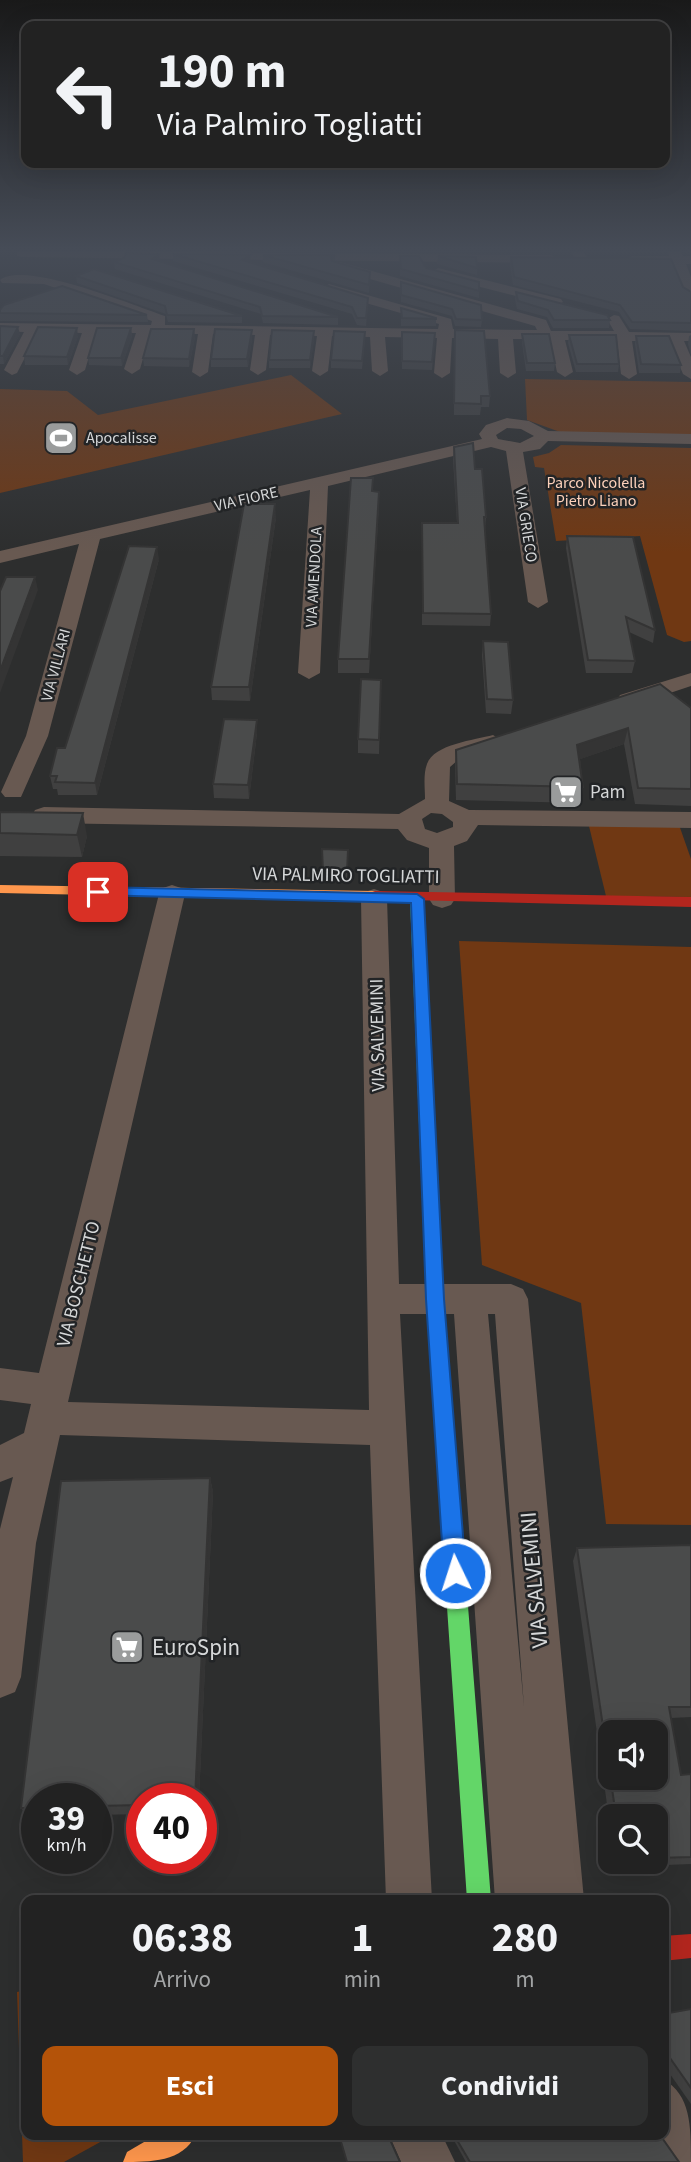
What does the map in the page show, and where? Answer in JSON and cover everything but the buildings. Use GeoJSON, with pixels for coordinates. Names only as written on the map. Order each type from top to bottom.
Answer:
{"type":"FeatureCollection","features":[{"type":"Feature","properties":{"kind":"street"},"geometry":{"type":"LineString","coordinates":[[12,370],[21,352]]}},
{"type":"Feature","properties":{"kind":"street"},"geometry":{"type":"LineString","coordinates":[[77,370],[83,352]]}},
{"type":"Feature","properties":{"kind":"street"},"geometry":{"type":"LineString","coordinates":[[132,369],[140,352]]}},
{"type":"Feature","properties":{"kind":"street"},"geometry":{"type":"LineString","coordinates":[[200,372],[203,352]]}},
{"type":"Feature","properties":{"kind":"street"},"geometry":{"type":"LineString","coordinates":[[258,352],[258,370]]}},
{"type":"Feature","properties":{"kind":"street"},"geometry":{"type":"LineString","coordinates":[[320,371],[322,352]]}},
{"type":"Feature","properties":{"kind":"street"},"geometry":{"type":"LineString","coordinates":[[378,352],[380,371]]}},
{"type":"Feature","properties":{"kind":"street"},"geometry":{"type":"LineString","coordinates":[[442,373],[445,352]]}},
{"type":"Feature","properties":{"kind":"street"},"geometry":{"type":"LineString","coordinates":[[506,352],[508,373]]}},
{"type":"Feature","properties":{"kind":"street"},"geometry":{"type":"LineString","coordinates":[[557,352],[565,372]]}},
{"type":"Feature","properties":{"kind":"street"},"geometry":{"type":"LineString","coordinates":[[626,352],[629,374]]}},
{"type":"Feature","properties":{"kind":"street"},"geometry":{"type":"LineString","coordinates":[[681,352],[691,374]]}},
{"type":"Feature","properties":{"kind":"street"},"geometry":{"type":"LineString","coordinates":[[492,442],[487,434],[489,430],[501,425],[528,425],[543,436],[691,439]]}},
{"type":"Feature","properties":{"kind":"street"},"geometry":{"type":"LineString","coordinates":[[514,447],[533,445],[543,436]]}},
{"type":"Feature","properties":{"kind":"street","name":"VIA FIORE"},"geometry":{"type":"LineString","coordinates":[[0,557],[492,442],[514,447]]}},
{"type":"Feature","properties":{"kind":"street","name":"VIA GRIECO"},"geometry":{"type":"LineString","coordinates":[[514,447],[538,602]]}},
{"type":"Feature","properties":{"kind":"street","name":"VIA AMENDOLA"},"geometry":{"type":"LineString","coordinates":[[309,673],[319,482]]}},
{"type":"Feature","properties":{"kind":"street","name":"VIA VILLARI"},"geometry":{"type":"LineString","coordinates":[[7,804],[37,736],[91,536]]}},
{"type":"Feature","properties":{"kind":"street"},"geometry":{"type":"LineString","coordinates":[[606,707],[691,679]]}},
{"type":"Feature","properties":{"kind":"street"},"geometry":{"type":"LineString","coordinates":[[437,805],[438,765],[451,754],[516,735]]}},
{"type":"Feature","properties":{"kind":"street"},"geometry":{"type":"LineString","coordinates":[[7,804],[408,822]]}},
{"type":"Feature","properties":{"kind":"street"},"geometry":{"type":"LineString","coordinates":[[437,805],[458,812],[466,823],[459,835],[441,841],[415,834],[408,822],[418,809],[437,805]]}},
{"type":"Feature","properties":{"kind":"street"},"geometry":{"type":"LineString","coordinates":[[463,817],[691,820]]}},
{"type":"Feature","properties":{"kind":"street"},"geometry":{"type":"LineString","coordinates":[[425,904],[441,841]]}},
{"type":"Feature","properties":{"kind":"street","name":"VIA PALMIRO TOGLIATTI"},"geometry":{"type":"LineString","coordinates":[[0,889],[170,906],[691,902]]}},
{"type":"Feature","properties":{"kind":"street","name":"VIA PALMIRO TOGLIATTI"},"geometry":{"type":"LineString","coordinates":[[425,904],[691,916]]}},
{"type":"Feature","properties":{"kind":"street","name":"VIA SALVEMINI"},"geometry":{"type":"LineString","coordinates":[[425,904],[453,1299],[479,1895]]}},
{"type":"Feature","properties":{"kind":"street","name":"VIA PALMIRO TOGLIATTI"},"geometry":{"type":"LineString","coordinates":[[252,911],[375,905]]}},
{"type":"Feature","properties":{"kind":"street","name":"VIA SALVEMINI"},"geometry":{"type":"LineString","coordinates":[[375,905],[382,1299],[409,1895]]}},
{"type":"Feature","properties":{"kind":"street","name":"VIA BOSCHETTO"},"geometry":{"type":"LineString","coordinates":[[0,1677],[16,1543],[170,906]]}},
{"type":"Feature","properties":{"kind":"street","name":"VIA SALVEMINI"},"geometry":{"type":"LineString","coordinates":[[382,1299],[511,1299],[561,1895]]}},
{"type":"Feature","properties":{"kind":"street","name":"VIA SALVEMINI"},"geometry":{"type":"LineString","coordinates":[[453,1299],[517,1895]]}},
{"type":"Feature","properties":{"kind":"street"},"geometry":{"type":"LineString","coordinates":[[0,1384],[47,1418],[388,1428]]}},
{"type":"Feature","properties":{"kind":"street"},"geometry":{"type":"LineString","coordinates":[[0,1464],[47,1418]]}},
{"type":"Feature","properties":{"kind":"street"},"geometry":{"type":"LineString","coordinates":[[669,1948],[691,1946]]}},
{"type":"Feature","properties":{"kind":"street"},"geometry":{"type":"LineString","coordinates":[[669,2113],[691,2144]]}},
{"type":"Feature","properties":{"kind":"street"},"geometry":{"type":"LineString","coordinates":[[417,2140],[429,2162]]}},
{"type":"Feature","properties":{"kind":"green space"},"geometry":{"type":"Polygon","coordinates":[[[291,375],[342,414],[0,493],[0,389],[67,391],[98,415],[291,375]]]}},
{"type":"Feature","properties":{"kind":"green space"},"geometry":{"type":"Polygon","coordinates":[[[525,379],[691,382],[691,436],[560,432],[527,420],[525,379]]]}},
{"type":"Feature","properties":{"kind":"green space","name":"Parco Nicolella Pietro Liano"},"geometry":{"type":"Polygon","coordinates":[[[561,445],[691,448],[691,641],[684,642],[667,635],[640,536],[556,541],[544,468],[535,467],[533,457],[549,453],[561,445]]]}},
{"type":"Feature","properties":{"kind":"green space"},"geometry":{"type":"Polygon","coordinates":[[[588,822],[678,822],[691,859],[691,897],[606,896],[588,822]]]}},
{"type":"Feature","properties":{"kind":"green space"},"geometry":{"type":"Polygon","coordinates":[[[459,941],[691,947],[691,1525],[606,1524],[581,1303],[482,1265],[459,941]]]}},
{"type":"Feature","properties":{"kind":"green space"},"geometry":{"type":"Polygon","coordinates":[[[21,1991],[21,2105],[17,1992],[21,1991]]]}},
{"type":"Feature","properties":{"kind":"green space"},"geometry":{"type":"Polygon","coordinates":[[[22,2140],[104,2140],[64,2162],[23,2162],[22,2140]]]}},
{"type":"Feature","properties":{"kind":"traffic: fast"},"geometry":{"type":"LineString","coordinates":[[417,899],[435,1299],[479,1895]]}},
{"type":"Feature","properties":{"kind":"traffic: slow"},"geometry":{"type":"LineString","coordinates":[[0,889],[375,896]]}},
{"type":"Feature","properties":{"kind":"traffic: slow"},"geometry":{"type":"LineString","coordinates":[[137,2162],[174,2140]]}},
{"type":"Feature","properties":{"kind":"traffic: jam"},"geometry":{"type":"LineString","coordinates":[[375,896],[691,902]]}},
{"type":"Feature","properties":{"kind":"traffic: jam"},"geometry":{"type":"LineString","coordinates":[[669,1948],[691,1946]]}},
{"type":"Feature","properties":{"kind":"place","name":"Apocalisse"},"geometry":{"type":"Point","coordinates":[61,438]}},
{"type":"Feature","properties":{"kind":"place","name":"Pam"},"geometry":{"type":"Point","coordinates":[566,792]}},
{"type":"Feature","properties":{"kind":"place","name":"EuroSpin"},"geometry":{"type":"Point","coordinates":[127,1647]}},
{"type":"Feature","properties":{"kind":"route"},"geometry":{"type":"LineString","coordinates":[[98,892],[417,899],[435,1299],[455,1573]]}}]}
